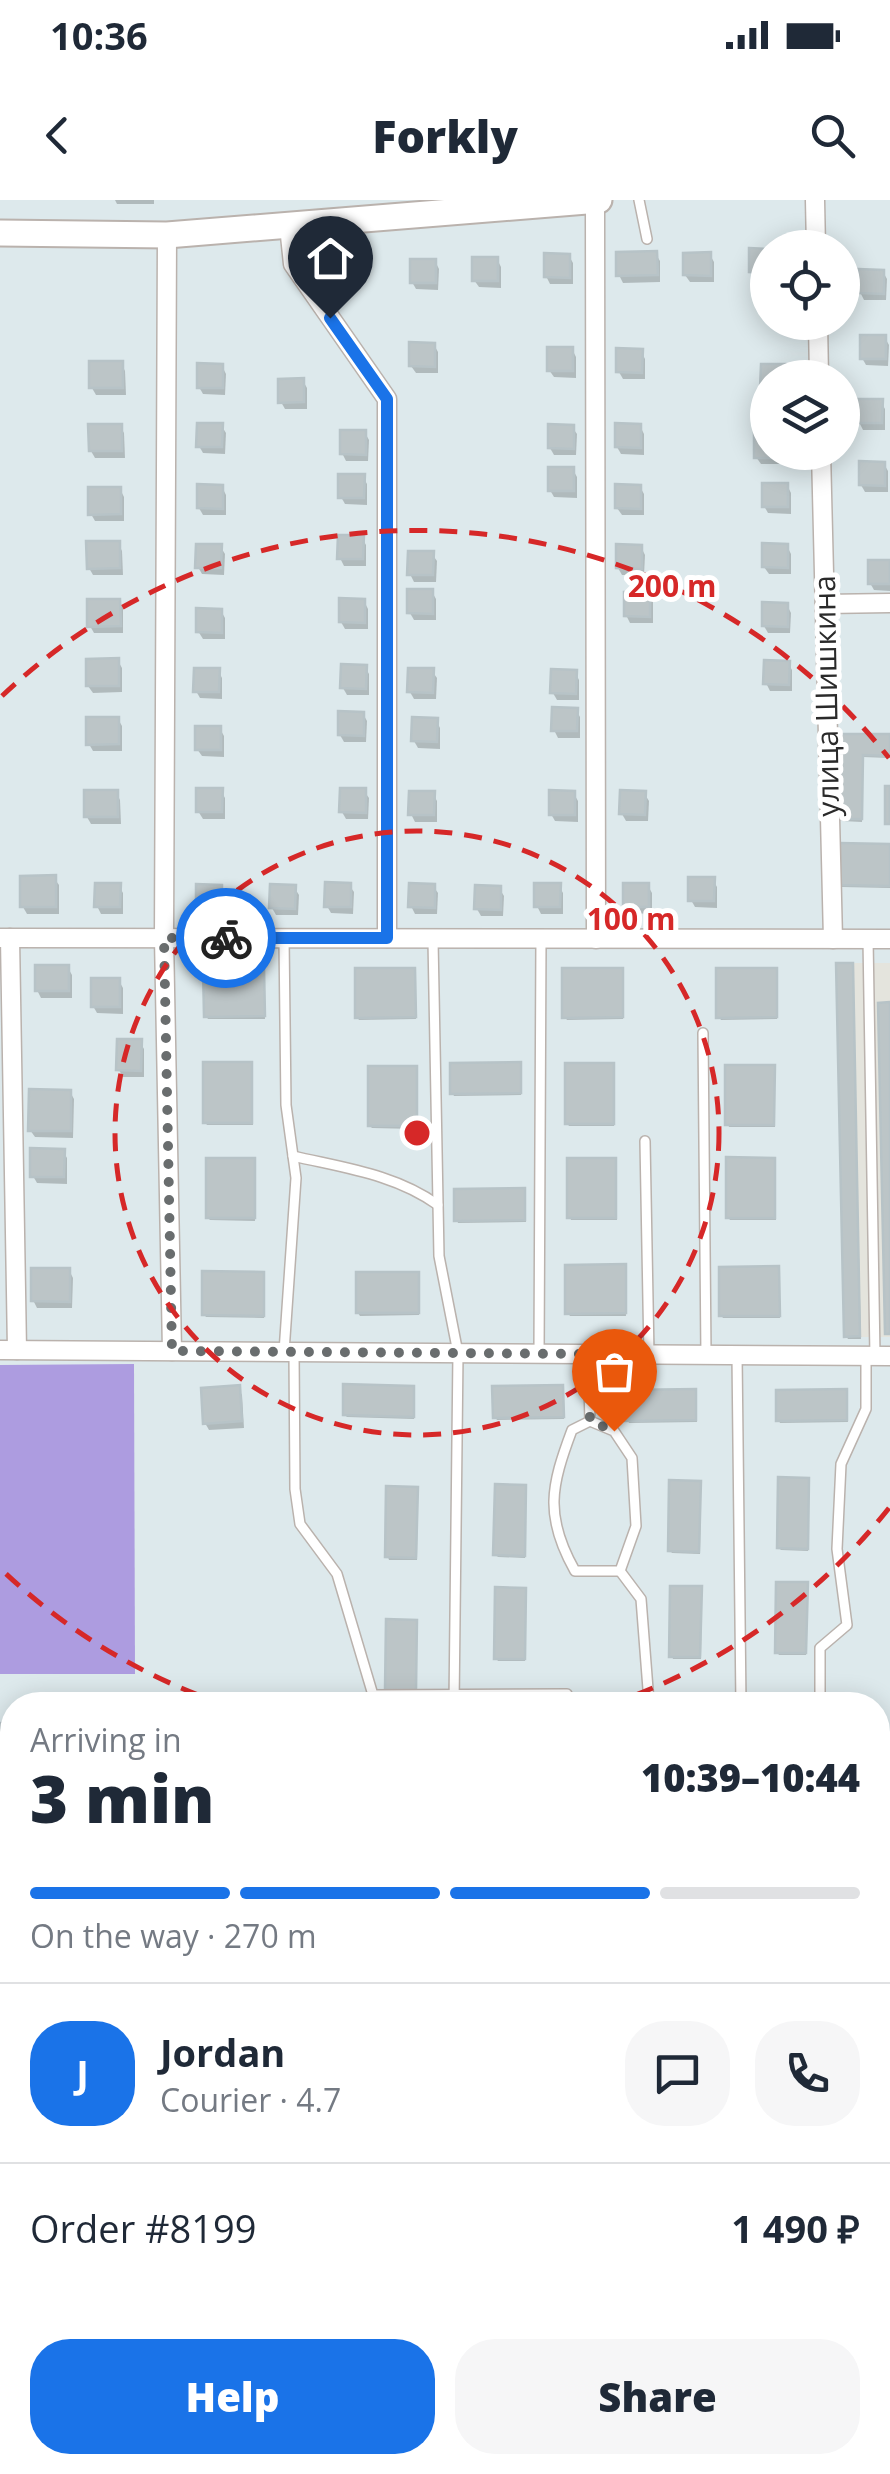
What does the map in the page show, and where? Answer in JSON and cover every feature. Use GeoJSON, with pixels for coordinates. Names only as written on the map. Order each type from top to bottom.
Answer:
{"type":"FeatureCollection","features":[{"type":"Feature","properties":{"kind":"street"},"geometry":{"type":"LineString","coordinates":[[0,233],[167,234],[597,200],[596,938]]}},
{"type":"Feature","properties":{"kind":"street"},"geometry":{"type":"LineString","coordinates":[[815,200],[816,230]]}},
{"type":"Feature","properties":{"kind":"street"},"geometry":{"type":"LineString","coordinates":[[289,226],[292,264],[387,399],[387,938]]}},
{"type":"Feature","properties":{"kind":"street"},"geometry":{"type":"LineString","coordinates":[[167,234],[164,938],[172,1351]]}},
{"type":"Feature","properties":{"kind":"street","name":"улица Шишкина"},"geometry":{"type":"LineString","coordinates":[[821,470],[834,939]]}},
{"type":"Feature","properties":{"kind":"street"},"geometry":{"type":"LineString","coordinates":[[825,604],[890,603]]}},
{"type":"Feature","properties":{"kind":"street"},"geometry":{"type":"LineString","coordinates":[[877,1356],[8,1350],[5,938],[890,939]]}},
{"type":"Feature","properties":{"kind":"lane"},"geometry":{"type":"LineString","coordinates":[[639,200],[647,240]]}},
{"type":"Feature","properties":{"kind":"lane"},"geometry":{"type":"LineString","coordinates":[[284,938],[286,1104],[296,1178],[289,1352],[294,1489],[300,1524],[337,1574],[372,1692]]}},
{"type":"Feature","properties":{"kind":"lane"},"geometry":{"type":"LineString","coordinates":[[434,938],[440,1256],[458,1353],[454,1692]]}},
{"type":"Feature","properties":{"kind":"lane"},"geometry":{"type":"LineString","coordinates":[[539,1354],[541,938]]}},
{"type":"Feature","properties":{"kind":"lane"},"geometry":{"type":"LineString","coordinates":[[820,1692],[820,1648],[847,1625],[837,1550],[842,1464],[866,1409],[877,1356],[868,939]]}},
{"type":"Feature","properties":{"kind":"lane"},"geometry":{"type":"LineString","coordinates":[[704,1033],[706,1355]]}},
{"type":"Feature","properties":{"kind":"lane"},"geometry":{"type":"LineString","coordinates":[[645,1141],[648,1354]]}},
{"type":"Feature","properties":{"kind":"lane"},"geometry":{"type":"LineString","coordinates":[[293,1156],[390,1178],[438,1205]]}},
{"type":"Feature","properties":{"kind":"lane"},"geometry":{"type":"LineString","coordinates":[[588,1354],[590,1421]]}},
{"type":"Feature","properties":{"kind":"lane"},"geometry":{"type":"LineString","coordinates":[[737,1356],[741,1692]]}},
{"type":"Feature","properties":{"kind":"lane"},"geometry":{"type":"LineString","coordinates":[[590,1421],[614,1431],[632,1458],[636,1526],[620,1571],[575,1571],[562,1549],[554,1512],[555,1476],[572,1430],[590,1421]]}},
{"type":"Feature","properties":{"kind":"lane"},"geometry":{"type":"LineString","coordinates":[[620,1571],[642,1599],[648,1692]]}},
{"type":"Feature","properties":{"kind":"shaded area"},"geometry":{"type":"Polygon","coordinates":[[[836,963],[890,963],[890,1337],[844,1337],[836,963]]]}},
{"type":"Feature","properties":{"kind":"shaded area"},"geometry":{"type":"Polygon","coordinates":[[[134,1364],[135,1674],[0,1674],[0,1365],[134,1364]]]}},
{"type":"Feature","properties":{"kind":"building"},"geometry":{"type":"Polygon","coordinates":[[[657,251],[658,275],[616,276],[616,252],[657,251]]]}},
{"type":"Feature","properties":{"kind":"building"},"geometry":{"type":"Polygon","coordinates":[[[711,252],[711,276],[683,275],[683,253],[711,252]]]}},
{"type":"Feature","properties":{"kind":"building"},"geometry":{"type":"Polygon","coordinates":[[[544,253],[570,254],[570,278],[544,277],[544,253]]]}},
{"type":"Feature","properties":{"kind":"building"},"geometry":{"type":"Polygon","coordinates":[[[472,257],[498,257],[498,281],[472,281],[472,257]]]}},
{"type":"Feature","properties":{"kind":"building"},"geometry":{"type":"Polygon","coordinates":[[[410,259],[436,259],[436,283],[410,283],[410,259]]]}},
{"type":"Feature","properties":{"kind":"building"},"geometry":{"type":"Polygon","coordinates":[[[860,269],[884,270],[884,294],[860,293],[860,269]]]}},
{"type":"Feature","properties":{"kind":"building"},"geometry":{"type":"Polygon","coordinates":[[[860,335],[886,335],[886,359],[860,359],[860,335]]]}},
{"type":"Feature","properties":{"kind":"building"},"geometry":{"type":"Polygon","coordinates":[[[409,342],[435,343],[435,367],[409,366],[409,342]]]}},
{"type":"Feature","properties":{"kind":"building"},"geometry":{"type":"Polygon","coordinates":[[[547,347],[573,347],[573,371],[547,371],[547,347]]]}},
{"type":"Feature","properties":{"kind":"building"},"geometry":{"type":"Polygon","coordinates":[[[616,348],[643,349],[642,373],[616,372],[616,348]]]}},
{"type":"Feature","properties":{"kind":"building"},"geometry":{"type":"Polygon","coordinates":[[[89,361],[123,361],[123,388],[89,388],[89,361]]]}},
{"type":"Feature","properties":{"kind":"building"},"geometry":{"type":"Polygon","coordinates":[[[197,363],[223,364],[223,388],[197,388],[197,363]]]}},
{"type":"Feature","properties":{"kind":"building"},"geometry":{"type":"Polygon","coordinates":[[[304,378],[304,402],[278,403],[278,379],[304,378]]]}},
{"type":"Feature","properties":{"kind":"building"},"geometry":{"type":"Polygon","coordinates":[[[860,399],[883,399],[882,423],[860,423],[860,399]]]}},
{"type":"Feature","properties":{"kind":"building"},"geometry":{"type":"Polygon","coordinates":[[[197,423],[223,423],[222,447],[196,447],[197,423]]]}},
{"type":"Feature","properties":{"kind":"building"},"geometry":{"type":"Polygon","coordinates":[[[615,423],[641,424],[641,448],[615,447],[615,423]]]}},
{"type":"Feature","properties":{"kind":"building"},"geometry":{"type":"Polygon","coordinates":[[[88,424],[122,424],[122,451],[89,451],[88,424]]]}},
{"type":"Feature","properties":{"kind":"building"},"geometry":{"type":"Polygon","coordinates":[[[548,424],[574,425],[574,449],[548,448],[548,424]]]}},
{"type":"Feature","properties":{"kind":"building"},"geometry":{"type":"Polygon","coordinates":[[[340,430],[366,430],[366,455],[340,454],[340,430]]]}},
{"type":"Feature","properties":{"kind":"building"},"geometry":{"type":"Polygon","coordinates":[[[860,461],[885,462],[885,486],[859,485],[860,461]]]}},
{"type":"Feature","properties":{"kind":"building"},"geometry":{"type":"Polygon","coordinates":[[[548,467],[574,467],[574,491],[548,491],[548,467]]]}},
{"type":"Feature","properties":{"kind":"building"},"geometry":{"type":"Polygon","coordinates":[[[338,474],[365,474],[364,498],[338,498],[338,474]]]}},
{"type":"Feature","properties":{"kind":"building"},"geometry":{"type":"Polygon","coordinates":[[[762,483],[788,483],[788,507],[762,507],[762,483]]]}},
{"type":"Feature","properties":{"kind":"building"},"geometry":{"type":"Polygon","coordinates":[[[197,484],[223,485],[223,509],[197,508],[197,484]]]}},
{"type":"Feature","properties":{"kind":"building"},"geometry":{"type":"Polygon","coordinates":[[[615,484],[641,485],[641,509],[615,508],[615,484]]]}},
{"type":"Feature","properties":{"kind":"building"},"geometry":{"type":"Polygon","coordinates":[[[88,487],[121,487],[121,514],[88,515],[88,487]]]}},
{"type":"Feature","properties":{"kind":"building"},"geometry":{"type":"Polygon","coordinates":[[[338,535],[364,535],[363,559],[337,559],[338,535]]]}},
{"type":"Feature","properties":{"kind":"building"},"geometry":{"type":"Polygon","coordinates":[[[86,541],[120,541],[120,568],[87,569],[86,541]]]}},
{"type":"Feature","properties":{"kind":"building"},"geometry":{"type":"Polygon","coordinates":[[[762,543],[788,544],[788,568],[762,567],[762,543]]]}},
{"type":"Feature","properties":{"kind":"building"},"geometry":{"type":"Polygon","coordinates":[[[196,544],[222,544],[221,568],[195,568],[196,544]]]}},
{"type":"Feature","properties":{"kind":"building"},"geometry":{"type":"Polygon","coordinates":[[[616,544],[642,545],[642,569],[616,568],[616,544]]]}},
{"type":"Feature","properties":{"kind":"building"},"geometry":{"type":"Polygon","coordinates":[[[408,551],[434,551],[433,575],[407,575],[408,551]]]}},
{"type":"Feature","properties":{"kind":"building"},"geometry":{"type":"Polygon","coordinates":[[[868,560],[890,560],[890,584],[868,584],[868,560]]]}},
{"type":"Feature","properties":{"kind":"building"},"geometry":{"type":"Polygon","coordinates":[[[407,589],[433,589],[433,614],[407,613],[407,589]]]}},
{"type":"Feature","properties":{"kind":"building"},"geometry":{"type":"Polygon","coordinates":[[[624,592],[650,593],[650,617],[624,616],[624,592]]]}},
{"type":"Feature","properties":{"kind":"building"},"geometry":{"type":"Polygon","coordinates":[[[339,598],[365,599],[365,623],[339,622],[339,598]]]}},
{"type":"Feature","properties":{"kind":"building"},"geometry":{"type":"Polygon","coordinates":[[[87,599],[120,599],[121,626],[87,627],[87,599]]]}},
{"type":"Feature","properties":{"kind":"building"},"geometry":{"type":"Polygon","coordinates":[[[762,602],[788,603],[788,627],[762,626],[762,602]]]}},
{"type":"Feature","properties":{"kind":"building"},"geometry":{"type":"Polygon","coordinates":[[[196,608],[222,609],[222,633],[196,632],[196,608]]]}},
{"type":"Feature","properties":{"kind":"building"},"geometry":{"type":"Polygon","coordinates":[[[119,658],[119,686],[86,686],[86,659],[119,658]]]}},
{"type":"Feature","properties":{"kind":"building"},"geometry":{"type":"Polygon","coordinates":[[[764,660],[790,661],[789,685],[763,684],[764,660]]]}},
{"type":"Feature","properties":{"kind":"building"},"geometry":{"type":"Polygon","coordinates":[[[341,664],[367,665],[366,689],[340,688],[341,664]]]}},
{"type":"Feature","properties":{"kind":"building"},"geometry":{"type":"Polygon","coordinates":[[[194,668],[220,668],[219,692],[193,692],[194,668]]]}},
{"type":"Feature","properties":{"kind":"building"},"geometry":{"type":"Polygon","coordinates":[[[408,668],[434,668],[433,693],[407,692],[408,668]]]}},
{"type":"Feature","properties":{"kind":"building"},"geometry":{"type":"Polygon","coordinates":[[[551,669],[577,670],[576,694],[550,693],[551,669]]]}},
{"type":"Feature","properties":{"kind":"building"},"geometry":{"type":"Polygon","coordinates":[[[552,707],[578,708],[577,731],[551,731],[552,707]]]}},
{"type":"Feature","properties":{"kind":"building"},"geometry":{"type":"Polygon","coordinates":[[[338,711],[364,712],[364,736],[338,735],[338,711]]]}},
{"type":"Feature","properties":{"kind":"building"},"geometry":{"type":"Polygon","coordinates":[[[86,717],[119,717],[119,744],[86,745],[86,717]]]}},
{"type":"Feature","properties":{"kind":"building"},"geometry":{"type":"Polygon","coordinates":[[[412,717],[438,718],[437,742],[411,741],[412,717]]]}},
{"type":"Feature","properties":{"kind":"building"},"geometry":{"type":"Polygon","coordinates":[[[195,726],[221,726],[221,750],[195,750],[195,726]]]}},
{"type":"Feature","properties":{"kind":"building"},"geometry":{"type":"Polygon","coordinates":[[[840,734],[890,734],[890,756],[863,755],[862,819],[838,819],[840,734]]]}},
{"type":"Feature","properties":{"kind":"building"},"geometry":{"type":"Polygon","coordinates":[[[885,786],[890,786],[890,824],[885,824],[885,786]]]}},
{"type":"Feature","properties":{"kind":"building"},"geometry":{"type":"Polygon","coordinates":[[[196,788],[223,788],[222,812],[196,812],[196,788]]]}},
{"type":"Feature","properties":{"kind":"building"},"geometry":{"type":"Polygon","coordinates":[[[340,788],[366,788],[366,813],[339,812],[340,788]]]}},
{"type":"Feature","properties":{"kind":"building"},"geometry":{"type":"Polygon","coordinates":[[[84,790],[118,790],[118,817],[84,817],[84,790]]]}},
{"type":"Feature","properties":{"kind":"building"},"geometry":{"type":"Polygon","coordinates":[[[549,790],[575,791],[575,815],[549,815],[549,790]]]}},
{"type":"Feature","properties":{"kind":"building"},"geometry":{"type":"Polygon","coordinates":[[[620,790],[646,791],[645,815],[619,814],[620,790]]]}},
{"type":"Feature","properties":{"kind":"building"},"geometry":{"type":"Polygon","coordinates":[[[409,791],[435,791],[434,815],[408,815],[409,791]]]}},
{"type":"Feature","properties":{"kind":"building"},"geometry":{"type":"Polygon","coordinates":[[[839,843],[890,844],[890,886],[838,885],[839,843]]]}},
{"type":"Feature","properties":{"kind":"building"},"geometry":{"type":"Polygon","coordinates":[[[56,875],[56,907],[20,907],[20,876],[56,875]]]}},
{"type":"Feature","properties":{"kind":"building"},"geometry":{"type":"Polygon","coordinates":[[[688,877],[715,877],[714,901],[688,901],[688,877]]]}},
{"type":"Feature","properties":{"kind":"building"},"geometry":{"type":"Polygon","coordinates":[[[325,882],[351,883],[351,907],[324,907],[325,882]]]}},
{"type":"Feature","properties":{"kind":"building"},"geometry":{"type":"Polygon","coordinates":[[[95,883],[121,883],[120,907],[94,907],[95,883]]]}},
{"type":"Feature","properties":{"kind":"building"},"geometry":{"type":"Polygon","coordinates":[[[409,883],[435,884],[435,908],[408,907],[409,883]]]}},
{"type":"Feature","properties":{"kind":"building"},"geometry":{"type":"Polygon","coordinates":[[[534,883],[561,883],[560,907],[534,907],[534,883]]]}},
{"type":"Feature","properties":{"kind":"building"},"geometry":{"type":"Polygon","coordinates":[[[623,883],[649,883],[649,907],[623,907],[623,883]]]}},
{"type":"Feature","properties":{"kind":"building"},"geometry":{"type":"Polygon","coordinates":[[[196,884],[222,885],[222,909],[196,908],[196,884]]]}},
{"type":"Feature","properties":{"kind":"building"},"geometry":{"type":"Polygon","coordinates":[[[270,884],[296,885],[295,909],[269,908],[270,884]]]}},
{"type":"Feature","properties":{"kind":"building"},"geometry":{"type":"Polygon","coordinates":[[[475,885],[501,886],[501,910],[474,909],[475,885]]]}},
{"type":"Feature","properties":{"kind":"building"},"geometry":{"type":"Polygon","coordinates":[[[836,963],[853,963],[860,1336],[844,1337],[836,963]]]}},
{"type":"Feature","properties":{"kind":"building"},"geometry":{"type":"Polygon","coordinates":[[[35,965],[69,965],[69,991],[35,991],[35,965]]]}},
{"type":"Feature","properties":{"kind":"building"},"geometry":{"type":"Polygon","coordinates":[[[264,967],[265,1016],[204,1017],[203,968],[264,967]]]}},
{"type":"Feature","properties":{"kind":"building"},"geometry":{"type":"Polygon","coordinates":[[[355,968],[415,968],[416,1017],[355,1018],[355,968]]]}},
{"type":"Feature","properties":{"kind":"building"},"geometry":{"type":"Polygon","coordinates":[[[562,968],[623,968],[623,1017],[562,1018],[562,968]]]}},
{"type":"Feature","properties":{"kind":"building"},"geometry":{"type":"Polygon","coordinates":[[[716,968],[777,968],[777,1017],[716,1018],[716,968]]]}},
{"type":"Feature","properties":{"kind":"building"},"geometry":{"type":"Polygon","coordinates":[[[91,978],[120,978],[120,1007],[91,1007],[91,978]]]}},
{"type":"Feature","properties":{"kind":"building"},"geometry":{"type":"Polygon","coordinates":[[[890,1002],[890,1334],[885,1334],[878,1003],[890,1002]]]}},
{"type":"Feature","properties":{"kind":"building"},"geometry":{"type":"Polygon","coordinates":[[[117,1039],[142,1039],[141,1071],[116,1070],[117,1039]]]}},
{"type":"Feature","properties":{"kind":"building"},"geometry":{"type":"Polygon","coordinates":[[[203,1062],[252,1062],[252,1123],[203,1123],[203,1062]]]}},
{"type":"Feature","properties":{"kind":"building"},"geometry":{"type":"Polygon","coordinates":[[[521,1062],[521,1093],[450,1094],[450,1063],[521,1062]]]}},
{"type":"Feature","properties":{"kind":"building"},"geometry":{"type":"Polygon","coordinates":[[[565,1063],[614,1063],[614,1124],[565,1124],[565,1063]]]}},
{"type":"Feature","properties":{"kind":"building"},"geometry":{"type":"Polygon","coordinates":[[[725,1065],[775,1065],[774,1125],[725,1125],[725,1065]]]}},
{"type":"Feature","properties":{"kind":"building"},"geometry":{"type":"Polygon","coordinates":[[[368,1066],[417,1066],[417,1126],[368,1126],[368,1066]]]}},
{"type":"Feature","properties":{"kind":"building"},"geometry":{"type":"Polygon","coordinates":[[[29,1089],[71,1090],[71,1131],[28,1131],[29,1089]]]}},
{"type":"Feature","properties":{"kind":"building"},"geometry":{"type":"Polygon","coordinates":[[[30,1148],[65,1149],[64,1177],[30,1177],[30,1148]]]}},
{"type":"Feature","properties":{"kind":"building"},"geometry":{"type":"Polygon","coordinates":[[[726,1157],[775,1158],[775,1218],[726,1218],[726,1157]]]}},
{"type":"Feature","properties":{"kind":"building"},"geometry":{"type":"Polygon","coordinates":[[[206,1158],[255,1158],[255,1218],[206,1218],[206,1158]]]}},
{"type":"Feature","properties":{"kind":"building"},"geometry":{"type":"Polygon","coordinates":[[[567,1158],[616,1158],[616,1218],[567,1218],[567,1158]]]}},
{"type":"Feature","properties":{"kind":"building"},"geometry":{"type":"Polygon","coordinates":[[[525,1188],[525,1220],[454,1221],[454,1189],[525,1188]]]}},
{"type":"Feature","properties":{"kind":"building"},"geometry":{"type":"Polygon","coordinates":[[[626,1264],[626,1313],[565,1314],[565,1265],[626,1264]]]}},
{"type":"Feature","properties":{"kind":"building"},"geometry":{"type":"Polygon","coordinates":[[[779,1266],[780,1316],[719,1316],[719,1267],[779,1266]]]}},
{"type":"Feature","properties":{"kind":"building"},"geometry":{"type":"Polygon","coordinates":[[[31,1268],[70,1268],[70,1302],[31,1301],[31,1268]]]}},
{"type":"Feature","properties":{"kind":"building"},"geometry":{"type":"Polygon","coordinates":[[[202,1271],[264,1272],[264,1316],[202,1315],[202,1271]]]}},
{"type":"Feature","properties":{"kind":"building"},"geometry":{"type":"Polygon","coordinates":[[[356,1272],[419,1272],[419,1313],[356,1313],[356,1272]]]}},
{"type":"Feature","properties":{"kind":"building"},"geometry":{"type":"Polygon","coordinates":[[[343,1384],[414,1386],[414,1417],[343,1415],[343,1384]]]}},
{"type":"Feature","properties":{"kind":"building"},"geometry":{"type":"Polygon","coordinates":[[[240,1385],[242,1421],[203,1424],[201,1388],[240,1385]]]}},
{"type":"Feature","properties":{"kind":"building"},"geometry":{"type":"Polygon","coordinates":[[[563,1385],[564,1417],[493,1418],[492,1386],[563,1385]]]}},
{"type":"Feature","properties":{"kind":"building"},"geometry":{"type":"Polygon","coordinates":[[[696,1389],[696,1420],[625,1421],[625,1390],[696,1389]]]}},
{"type":"Feature","properties":{"kind":"building"},"geometry":{"type":"Polygon","coordinates":[[[847,1389],[847,1420],[776,1421],[776,1390],[847,1389]]]}},
{"type":"Feature","properties":{"kind":"building"},"geometry":{"type":"Polygon","coordinates":[[[778,1477],[809,1478],[808,1549],[777,1548],[778,1477]]]}},
{"type":"Feature","properties":{"kind":"building"},"geometry":{"type":"Polygon","coordinates":[[[669,1480],[701,1481],[699,1552],[668,1551],[669,1480]]]}},
{"type":"Feature","properties":{"kind":"building"},"geometry":{"type":"Polygon","coordinates":[[[495,1484],[526,1485],[525,1556],[493,1555],[495,1484]]]}},
{"type":"Feature","properties":{"kind":"building"},"geometry":{"type":"Polygon","coordinates":[[[386,1486],[418,1487],[416,1558],[385,1557],[386,1486]]]}},
{"type":"Feature","properties":{"kind":"building"},"geometry":{"type":"Polygon","coordinates":[[[776,1582],[808,1582],[806,1653],[775,1653],[776,1582]]]}},
{"type":"Feature","properties":{"kind":"building"},"geometry":{"type":"Polygon","coordinates":[[[670,1586],[702,1586],[700,1657],[669,1657],[670,1586]]]}},
{"type":"Feature","properties":{"kind":"building"},"geometry":{"type":"Polygon","coordinates":[[[495,1587],[526,1588],[525,1659],[494,1659],[495,1587]]]}},
{"type":"Feature","properties":{"kind":"building"},"geometry":{"type":"Polygon","coordinates":[[[386,1619],[417,1620],[416,1691],[385,1690],[386,1619]]]}},
{"type":"Feature","properties":{"kind":"way so far"},"geometry":{"type":"LineString","coordinates":[[226,938],[164,938],[172,1351],[588,1354],[590,1421],[614,1431]]}},
{"type":"Feature","properties":{"kind":"route"},"geometry":{"type":"LineString","coordinates":[[226,938],[387,938],[387,399],[330,318]]}}]}
